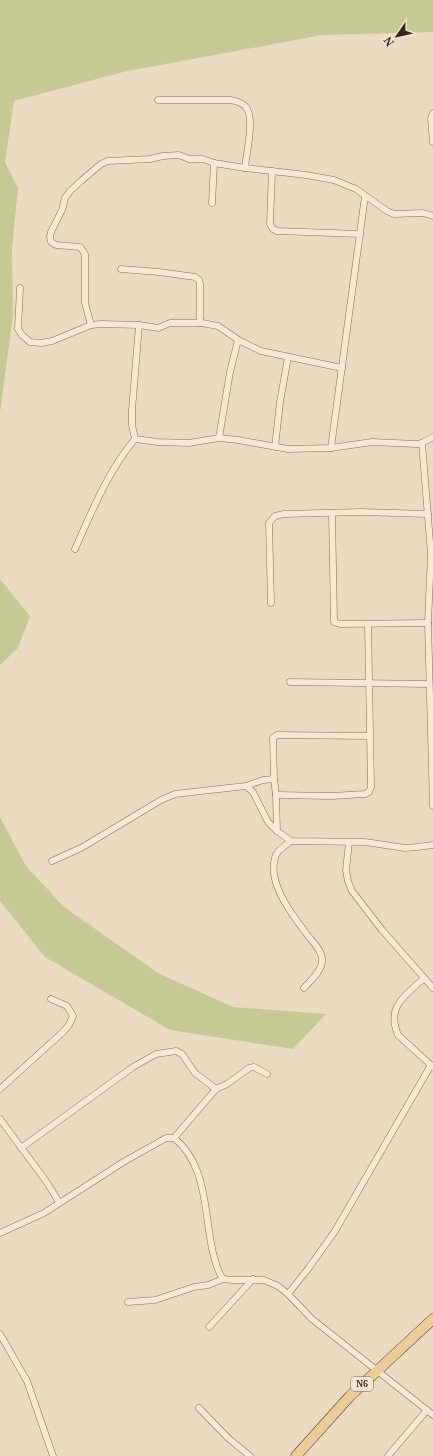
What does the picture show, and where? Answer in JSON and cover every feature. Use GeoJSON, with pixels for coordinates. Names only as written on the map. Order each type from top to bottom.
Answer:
{"type":"FeatureCollection","features":[{"type":"Feature","properties":{"kind":"main road","name":"N6"},"geometry":{"type":"LineString","coordinates":[[296,1456],[350,1396],[376,1370],[432,1321]]}},
{"type":"Feature","properties":{"kind":"street"},"geometry":{"type":"LineString","coordinates":[[158,100],[231,100],[240,102],[246,106],[250,113],[250,122],[245,168]]}},
{"type":"Feature","properties":{"kind":"street"},"geometry":{"type":"LineString","coordinates":[[433,113],[430,119],[433,142]]}},
{"type":"Feature","properties":{"kind":"street"},"geometry":{"type":"LineString","coordinates":[[91,325],[85,303],[85,254],[80,248],[56,245],[51,242],[50,237],[62,210],[64,200],[70,191],[93,170],[108,161],[150,159],[179,155],[189,159],[203,159],[214,163],[245,168],[306,175],[334,180],[356,189],[394,214],[423,213],[433,216]]}},
{"type":"Feature","properties":{"kind":"street"},"geometry":{"type":"LineString","coordinates":[[212,203],[214,163]]}},
{"type":"Feature","properties":{"kind":"street"},"geometry":{"type":"LineString","coordinates":[[272,171],[270,224],[273,229],[277,231],[360,234]]}},
{"type":"Feature","properties":{"kind":"street"},"geometry":{"type":"LineString","coordinates":[[331,448],[365,196]]}},
{"type":"Feature","properties":{"kind":"street"},"geometry":{"type":"LineString","coordinates":[[121,269],[195,277],[199,280],[200,284],[200,323]]}},
{"type":"Feature","properties":{"kind":"street"},"geometry":{"type":"LineString","coordinates":[[20,288],[18,329],[30,342],[41,343],[52,341],[91,325],[139,325],[158,328],[170,323],[200,323],[218,326],[238,340],[261,351],[342,368]]}},
{"type":"Feature","properties":{"kind":"street"},"geometry":{"type":"LineString","coordinates":[[75,549],[111,474],[135,439],[132,425],[132,410],[139,325]]}},
{"type":"Feature","properties":{"kind":"street"},"geometry":{"type":"LineString","coordinates":[[219,438],[230,372],[238,340]]}},
{"type":"Feature","properties":{"kind":"street"},"geometry":{"type":"LineString","coordinates":[[275,447],[280,402],[288,357]]}},
{"type":"Feature","properties":{"kind":"street"},"geometry":{"type":"LineString","coordinates":[[135,439],[158,442],[189,442],[219,438],[288,449],[331,448],[372,442],[417,444],[433,437]]}},
{"type":"Feature","properties":{"kind":"street"},"geometry":{"type":"LineString","coordinates":[[422,443],[432,554],[428,623],[432,713],[433,806]]}},
{"type":"Feature","properties":{"kind":"street"},"geometry":{"type":"LineString","coordinates":[[271,603],[269,523],[275,516],[284,514],[361,512],[428,514]]}},
{"type":"Feature","properties":{"kind":"street"},"geometry":{"type":"LineString","coordinates":[[332,513],[333,620],[340,624],[428,623]]}},
{"type":"Feature","properties":{"kind":"street"},"geometry":{"type":"LineString","coordinates":[[276,795],[332,796],[365,794],[369,792],[370,683],[368,624]]}},
{"type":"Feature","properties":{"kind":"street"},"geometry":{"type":"LineString","coordinates":[[290,682],[430,684]]}},
{"type":"Feature","properties":{"kind":"street"},"geometry":{"type":"LineString","coordinates":[[277,832],[273,738],[277,735],[370,736]]}},
{"type":"Feature","properties":{"kind":"street"},"geometry":{"type":"LineString","coordinates":[[52,861],[81,848],[160,800],[175,794],[246,786],[263,780],[274,779]]}},
{"type":"Feature","properties":{"kind":"street"},"geometry":{"type":"LineString","coordinates":[[246,786],[253,792],[268,822],[277,832],[291,841],[349,842],[405,848],[417,848],[433,845]]}},
{"type":"Feature","properties":{"kind":"street"},"geometry":{"type":"LineString","coordinates":[[291,841],[276,854],[273,866],[275,880],[292,914],[318,948],[323,958],[322,964],[314,977],[304,988]]}},
{"type":"Feature","properties":{"kind":"street"},"geometry":{"type":"LineString","coordinates":[[349,842],[346,870],[348,882],[352,891],[382,930],[433,988]]}},
{"type":"Feature","properties":{"kind":"street"},"geometry":{"type":"LineString","coordinates":[[288,1294],[335,1231],[432,1066],[398,1035],[395,1028],[394,1012],[400,1002],[424,978]]}},
{"type":"Feature","properties":{"kind":"street"},"geometry":{"type":"LineString","coordinates":[[0,1088],[69,1025],[73,1016],[67,1006],[51,999]]}},
{"type":"Feature","properties":{"kind":"street"},"geometry":{"type":"LineString","coordinates":[[22,1148],[133,1067],[156,1054],[176,1051],[182,1054],[195,1073],[216,1089]]}},
{"type":"Feature","properties":{"kind":"street"},"geometry":{"type":"LineString","coordinates":[[174,1138],[216,1089],[227,1084],[249,1068],[254,1067],[268,1074]]}},
{"type":"Feature","properties":{"kind":"street"},"geometry":{"type":"LineString","coordinates":[[0,1118],[46,1181],[59,1202]]}},
{"type":"Feature","properties":{"kind":"street"},"geometry":{"type":"LineString","coordinates":[[0,1233],[44,1213],[59,1202],[158,1142],[166,1138],[174,1138],[185,1148],[190,1156],[200,1180],[205,1200],[209,1236],[214,1258],[218,1272],[223,1279]]}},
{"type":"Feature","properties":{"kind":"street"},"geometry":{"type":"LineString","coordinates":[[128,1302],[155,1300],[194,1286],[208,1285],[223,1279],[264,1280],[278,1286],[288,1294],[312,1319],[433,1415]]}},
{"type":"Feature","properties":{"kind":"street"},"geometry":{"type":"LineString","coordinates":[[209,1327],[252,1280]]}},
{"type":"Feature","properties":{"kind":"street"},"geometry":{"type":"LineString","coordinates":[[0,1334],[27,1381],[52,1456]]}},
{"type":"Feature","properties":{"kind":"street"},"geometry":{"type":"LineString","coordinates":[[199,1408],[228,1438],[250,1456]]}},
{"type":"Feature","properties":{"kind":"street"},"geometry":{"type":"LineString","coordinates":[[388,1456],[427,1410]]}},
{"type":"Feature","properties":{"kind":"green space"},"geometry":{"type":"Polygon","coordinates":[[[0,0],[433,0],[433,32],[322,35],[123,72],[14,101],[5,162],[18,188],[12,249],[13,315],[0,413],[0,0]]]}},
{"type":"Feature","properties":{"kind":"green space"},"geometry":{"type":"Polygon","coordinates":[[[0,579],[30,616],[18,648],[0,665],[0,579]]]}},
{"type":"Feature","properties":{"kind":"green space"},"geometry":{"type":"Polygon","coordinates":[[[0,817],[26,866],[64,907],[158,973],[233,1007],[326,1014],[293,1049],[170,1030],[45,957],[0,901],[0,817]]]}}]}
